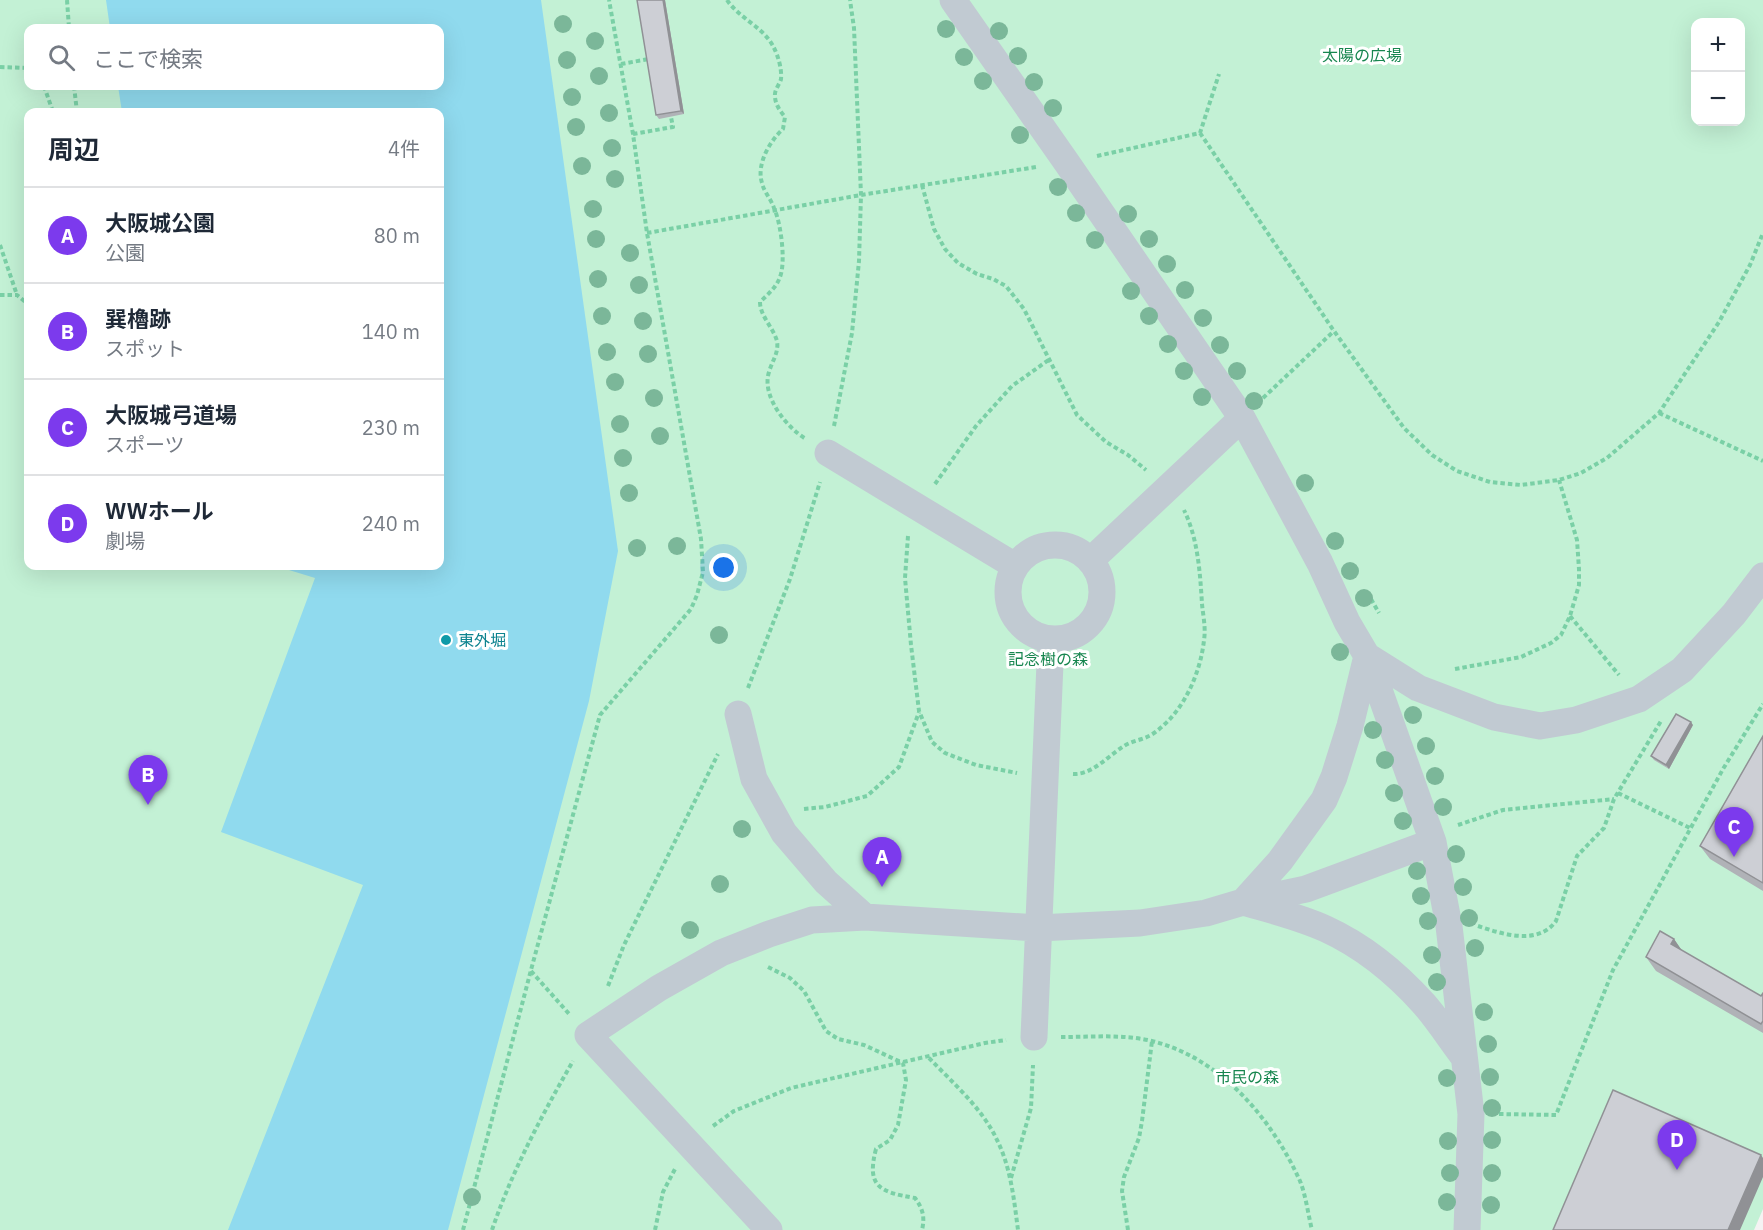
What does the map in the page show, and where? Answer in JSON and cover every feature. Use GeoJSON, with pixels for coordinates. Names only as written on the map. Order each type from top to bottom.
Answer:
{"type":"FeatureCollection","features":[{"type":"Feature","properties":{"kind":"street"},"geometry":{"type":"LineString","coordinates":[[953,0],[1242,418],[1367,656],[1433,842],[1449,926],[1471,1114],[1467,1230]]}},
{"type":"Feature","properties":{"kind":"street"},"geometry":{"type":"LineString","coordinates":[[1090,561],[1242,418]]}},
{"type":"Feature","properties":{"kind":"street"},"geometry":{"type":"LineString","coordinates":[[828,453],[1015,566]]}},
{"type":"Feature","properties":{"kind":"street"},"geometry":{"type":"LineString","coordinates":[[1052,545],[1073,549],[1090,561],[1100,577],[1102,596],[1098,614],[1086,629],[1069,638],[1051,640],[1032,634],[1017,621],[1009,603],[1008,584],[1015,566],[1031,552],[1052,545]]}},
{"type":"Feature","properties":{"kind":"street"},"geometry":{"type":"LineString","coordinates":[[1367,656],[1418,688],[1494,717],[1540,726],[1576,720],[1639,699],[1682,670],[1734,614],[1763,576]]}},
{"type":"Feature","properties":{"kind":"street"},"geometry":{"type":"LineString","coordinates":[[1034,1037],[1051,640]]}},
{"type":"Feature","properties":{"kind":"street"},"geometry":{"type":"LineString","coordinates":[[1243,902],[1280,861],[1324,800],[1334,777],[1350,726],[1367,656]]}},
{"type":"Feature","properties":{"kind":"street"},"geometry":{"type":"LineString","coordinates":[[738,714],[754,779],[784,833],[826,882],[865,917]]}},
{"type":"Feature","properties":{"kind":"street"},"geometry":{"type":"LineString","coordinates":[[770,1230],[588,1035],[658,988],[729,950],[812,920],[865,917],[1038,928],[1140,923],[1206,913],[1243,902],[1306,889],[1433,842]]}},
{"type":"Feature","properties":{"kind":"street"},"geometry":{"type":"LineString","coordinates":[[1243,902],[1283,913],[1326,929],[1359,948],[1400,980],[1425,1005],[1463,1057]]}},
{"type":"Feature","properties":{"kind":"path"},"geometry":{"type":"LineString","coordinates":[[67,0],[69,24]]}},
{"type":"Feature","properties":{"kind":"path"},"geometry":{"type":"LineString","coordinates":[[463,1230],[600,715],[691,609],[703,572],[701,539],[609,0]]}},
{"type":"Feature","properties":{"kind":"path"},"geometry":{"type":"LineString","coordinates":[[727,0],[731,7],[767,37],[775,48],[780,66],[781,79],[774,95],[785,117],[783,129],[768,148],[760,172],[761,182],[775,210],[783,248],[783,266],[780,277],[775,288],[760,302],[760,309],[777,343],[777,353],[769,372],[769,392],[781,416],[791,428],[828,453]]}},
{"type":"Feature","properties":{"kind":"path"},"geometry":{"type":"LineString","coordinates":[[492,1230],[505,1192],[554,1094],[588,1035],[624,945],[738,714],[790,579],[811,514],[828,453],[852,333],[859,261],[861,195],[854,28],[850,0]]}},
{"type":"Feature","properties":{"kind":"path"},"geometry":{"type":"LineString","coordinates":[[621,64],[649,59]]}},
{"type":"Feature","properties":{"kind":"path"},"geometry":{"type":"LineString","coordinates":[[0,67],[24,68]]}},
{"type":"Feature","properties":{"kind":"path"},"geometry":{"type":"LineString","coordinates":[[1200,133],[1219,74]]}},
{"type":"Feature","properties":{"kind":"path"},"geometry":{"type":"LineString","coordinates":[[45,90],[52,108]]}},
{"type":"Feature","properties":{"kind":"path"},"geometry":{"type":"LineString","coordinates":[[74,90],[77,108]]}},
{"type":"Feature","properties":{"kind":"path"},"geometry":{"type":"LineString","coordinates":[[633,134],[674,127],[671,117]]}},
{"type":"Feature","properties":{"kind":"path"},"geometry":{"type":"LineString","coordinates":[[647,233],[861,195],[1067,163],[1200,133]]}},
{"type":"Feature","properties":{"kind":"path"},"geometry":{"type":"LineString","coordinates":[[1200,133],[1334,331],[1404,428],[1432,455],[1457,471],[1490,482],[1521,485],[1559,480],[1581,472],[1607,458],[1659,413],[1719,322],[1750,265],[1763,233]]}},
{"type":"Feature","properties":{"kind":"path"},"geometry":{"type":"LineString","coordinates":[[1028,158],[1041,177]]}},
{"type":"Feature","properties":{"kind":"path"},"geometry":{"type":"LineString","coordinates":[[922,185],[934,229],[945,249],[958,263],[1006,286],[1024,309],[1050,359],[1077,415],[1106,442],[1128,455],[1168,488],[1185,510],[1193,530],[1204,640],[1197,673],[1186,698],[1170,719],[1150,736],[1124,746],[1096,766],[1079,774],[1022,773],[976,765],[945,753],[932,741],[919,711],[905,578],[907,541],[912,523],[920,508],[976,426],[1012,386],[1050,359]]}},
{"type":"Feature","properties":{"kind":"path"},"geometry":{"type":"LineString","coordinates":[[0,245],[17,295],[24,301]]}},
{"type":"Feature","properties":{"kind":"path"},"geometry":{"type":"LineString","coordinates":[[0,295],[17,295]]}},
{"type":"Feature","properties":{"kind":"path"},"geometry":{"type":"LineString","coordinates":[[1242,418],[1334,331]]}},
{"type":"Feature","properties":{"kind":"path"},"geometry":{"type":"LineString","coordinates":[[1659,413],[1763,461]]}},
{"type":"Feature","properties":{"kind":"path"},"geometry":{"type":"LineString","coordinates":[[1453,669],[1464,669],[1521,657],[1561,635],[1570,616],[1579,585],[1579,569],[1577,540],[1559,480]]}},
{"type":"Feature","properties":{"kind":"path"},"geometry":{"type":"LineString","coordinates":[[1570,616],[1639,699]]}},
{"type":"Feature","properties":{"kind":"path"},"geometry":{"type":"LineString","coordinates":[[1471,1114],[1556,1115],[1613,969],[1723,769],[1763,704]]}},
{"type":"Feature","properties":{"kind":"path"},"geometry":{"type":"LineString","coordinates":[[772,811],[825,807],[867,796],[899,767],[919,711]]}},
{"type":"Feature","properties":{"kind":"path"},"geometry":{"type":"LineString","coordinates":[[1478,926],[1502,934],[1520,936],[1538,934],[1551,928],[1556,921],[1575,861],[1604,828],[1614,799],[1661,721]]}},
{"type":"Feature","properties":{"kind":"path"},"geometry":{"type":"LineString","coordinates":[[1618,793],[1690,828]]}},
{"type":"Feature","properties":{"kind":"path"},"geometry":{"type":"LineString","coordinates":[[1454,826],[1503,810],[1614,799]]}},
{"type":"Feature","properties":{"kind":"path"},"geometry":{"type":"LineString","coordinates":[[729,950],[790,978],[804,991],[826,1031],[838,1039],[864,1045],[903,1063]]}},
{"type":"Feature","properties":{"kind":"path"},"geometry":{"type":"LineString","coordinates":[[531,970],[588,1035]]}},
{"type":"Feature","properties":{"kind":"path"},"geometry":{"type":"LineString","coordinates":[[1011,1178],[1031,1108],[1034,1037]]}},
{"type":"Feature","properties":{"kind":"path"},"geometry":{"type":"LineString","coordinates":[[655,1230],[663,1192],[688,1143],[734,1111],[791,1088],[985,1043],[1034,1037],[1117,1037],[1152,1041],[1187,1054],[1218,1074],[1247,1099],[1277,1138],[1301,1183],[1312,1230]]}},
{"type":"Feature","properties":{"kind":"path"},"geometry":{"type":"LineString","coordinates":[[1128,1230],[1122,1191],[1124,1178],[1139,1138],[1152,1041]]}},
{"type":"Feature","properties":{"kind":"path"},"geometry":{"type":"LineString","coordinates":[[928,1057],[977,1110],[997,1139],[1011,1178],[1018,1230]]}},
{"type":"Feature","properties":{"kind":"path"},"geometry":{"type":"LineString","coordinates":[[903,1063],[906,1080],[898,1125],[890,1140],[876,1149],[872,1172],[876,1184],[895,1195],[915,1198],[923,1209],[922,1230]]}},
{"type":"Feature","properties":{"kind":"green space"},"geometry":{"type":"Polygon","coordinates":[[[0,0],[1763,0],[1763,1209],[1754,1230],[0,1230],[0,0]]]}},
{"type":"Feature","properties":{"kind":"water","name":"東外堀"},"geometry":{"type":"Polygon","coordinates":[[[106,0],[541,0],[618,551],[589,701],[448,1230],[228,1230],[363,885],[221,832],[315,578],[289,570],[444,570],[444,108],[121,108],[119,90],[444,90],[444,24],[109,24],[106,0]]]}},
{"type":"Feature","properties":{"kind":"building"},"geometry":{"type":"Polygon","coordinates":[[[637,0],[663,0],[681,111],[656,115],[637,0]]]}},
{"type":"Feature","properties":{"kind":"building"},"geometry":{"type":"Polygon","coordinates":[[[1676,714],[1691,722],[1666,765],[1651,756],[1676,714]]]}},
{"type":"Feature","properties":{"kind":"building"},"geometry":{"type":"Polygon","coordinates":[[[1763,736],[1763,883],[1700,846],[1763,736]]]}},
{"type":"Feature","properties":{"kind":"building"},"geometry":{"type":"Polygon","coordinates":[[[1660,931],[1674,939],[1671,944],[1761,996],[1763,993],[1763,1021],[1761,1024],[1646,957],[1660,931]]]}},
{"type":"Feature","properties":{"kind":"building"},"geometry":{"type":"Polygon","coordinates":[[[1613,1090],[1761,1155],[1728,1230],[1553,1230],[1613,1090]]]}},
{"type":"Feature","properties":{"kind":"place","name":"東外堀"},"geometry":{"type":"Point","coordinates":[446,640]}},
{"type":"Feature","properties":{"kind":"place","name":"巽櫓跡"},"geometry":{"type":"Point","coordinates":[148,805]}},
{"type":"Feature","properties":{"kind":"place","name":"大阪城弓道場"},"geometry":{"type":"Point","coordinates":[1734,857]}},
{"type":"Feature","properties":{"kind":"place","name":"大阪城公園"},"geometry":{"type":"Point","coordinates":[882,887]}},
{"type":"Feature","properties":{"kind":"place","name":"WWホール"},"geometry":{"type":"Point","coordinates":[1677,1170]}},
{"type":"Feature","properties":{"kind":"park label","name":"太陽の広場"},"geometry":{"type":"Point","coordinates":[1362,55]}},
{"type":"Feature","properties":{"kind":"park label","name":"記念樹の森"},"geometry":{"type":"Point","coordinates":[1048,659]}},
{"type":"Feature","properties":{"kind":"park label","name":"市民の森"},"geometry":{"type":"Point","coordinates":[1247,1077]}}]}
